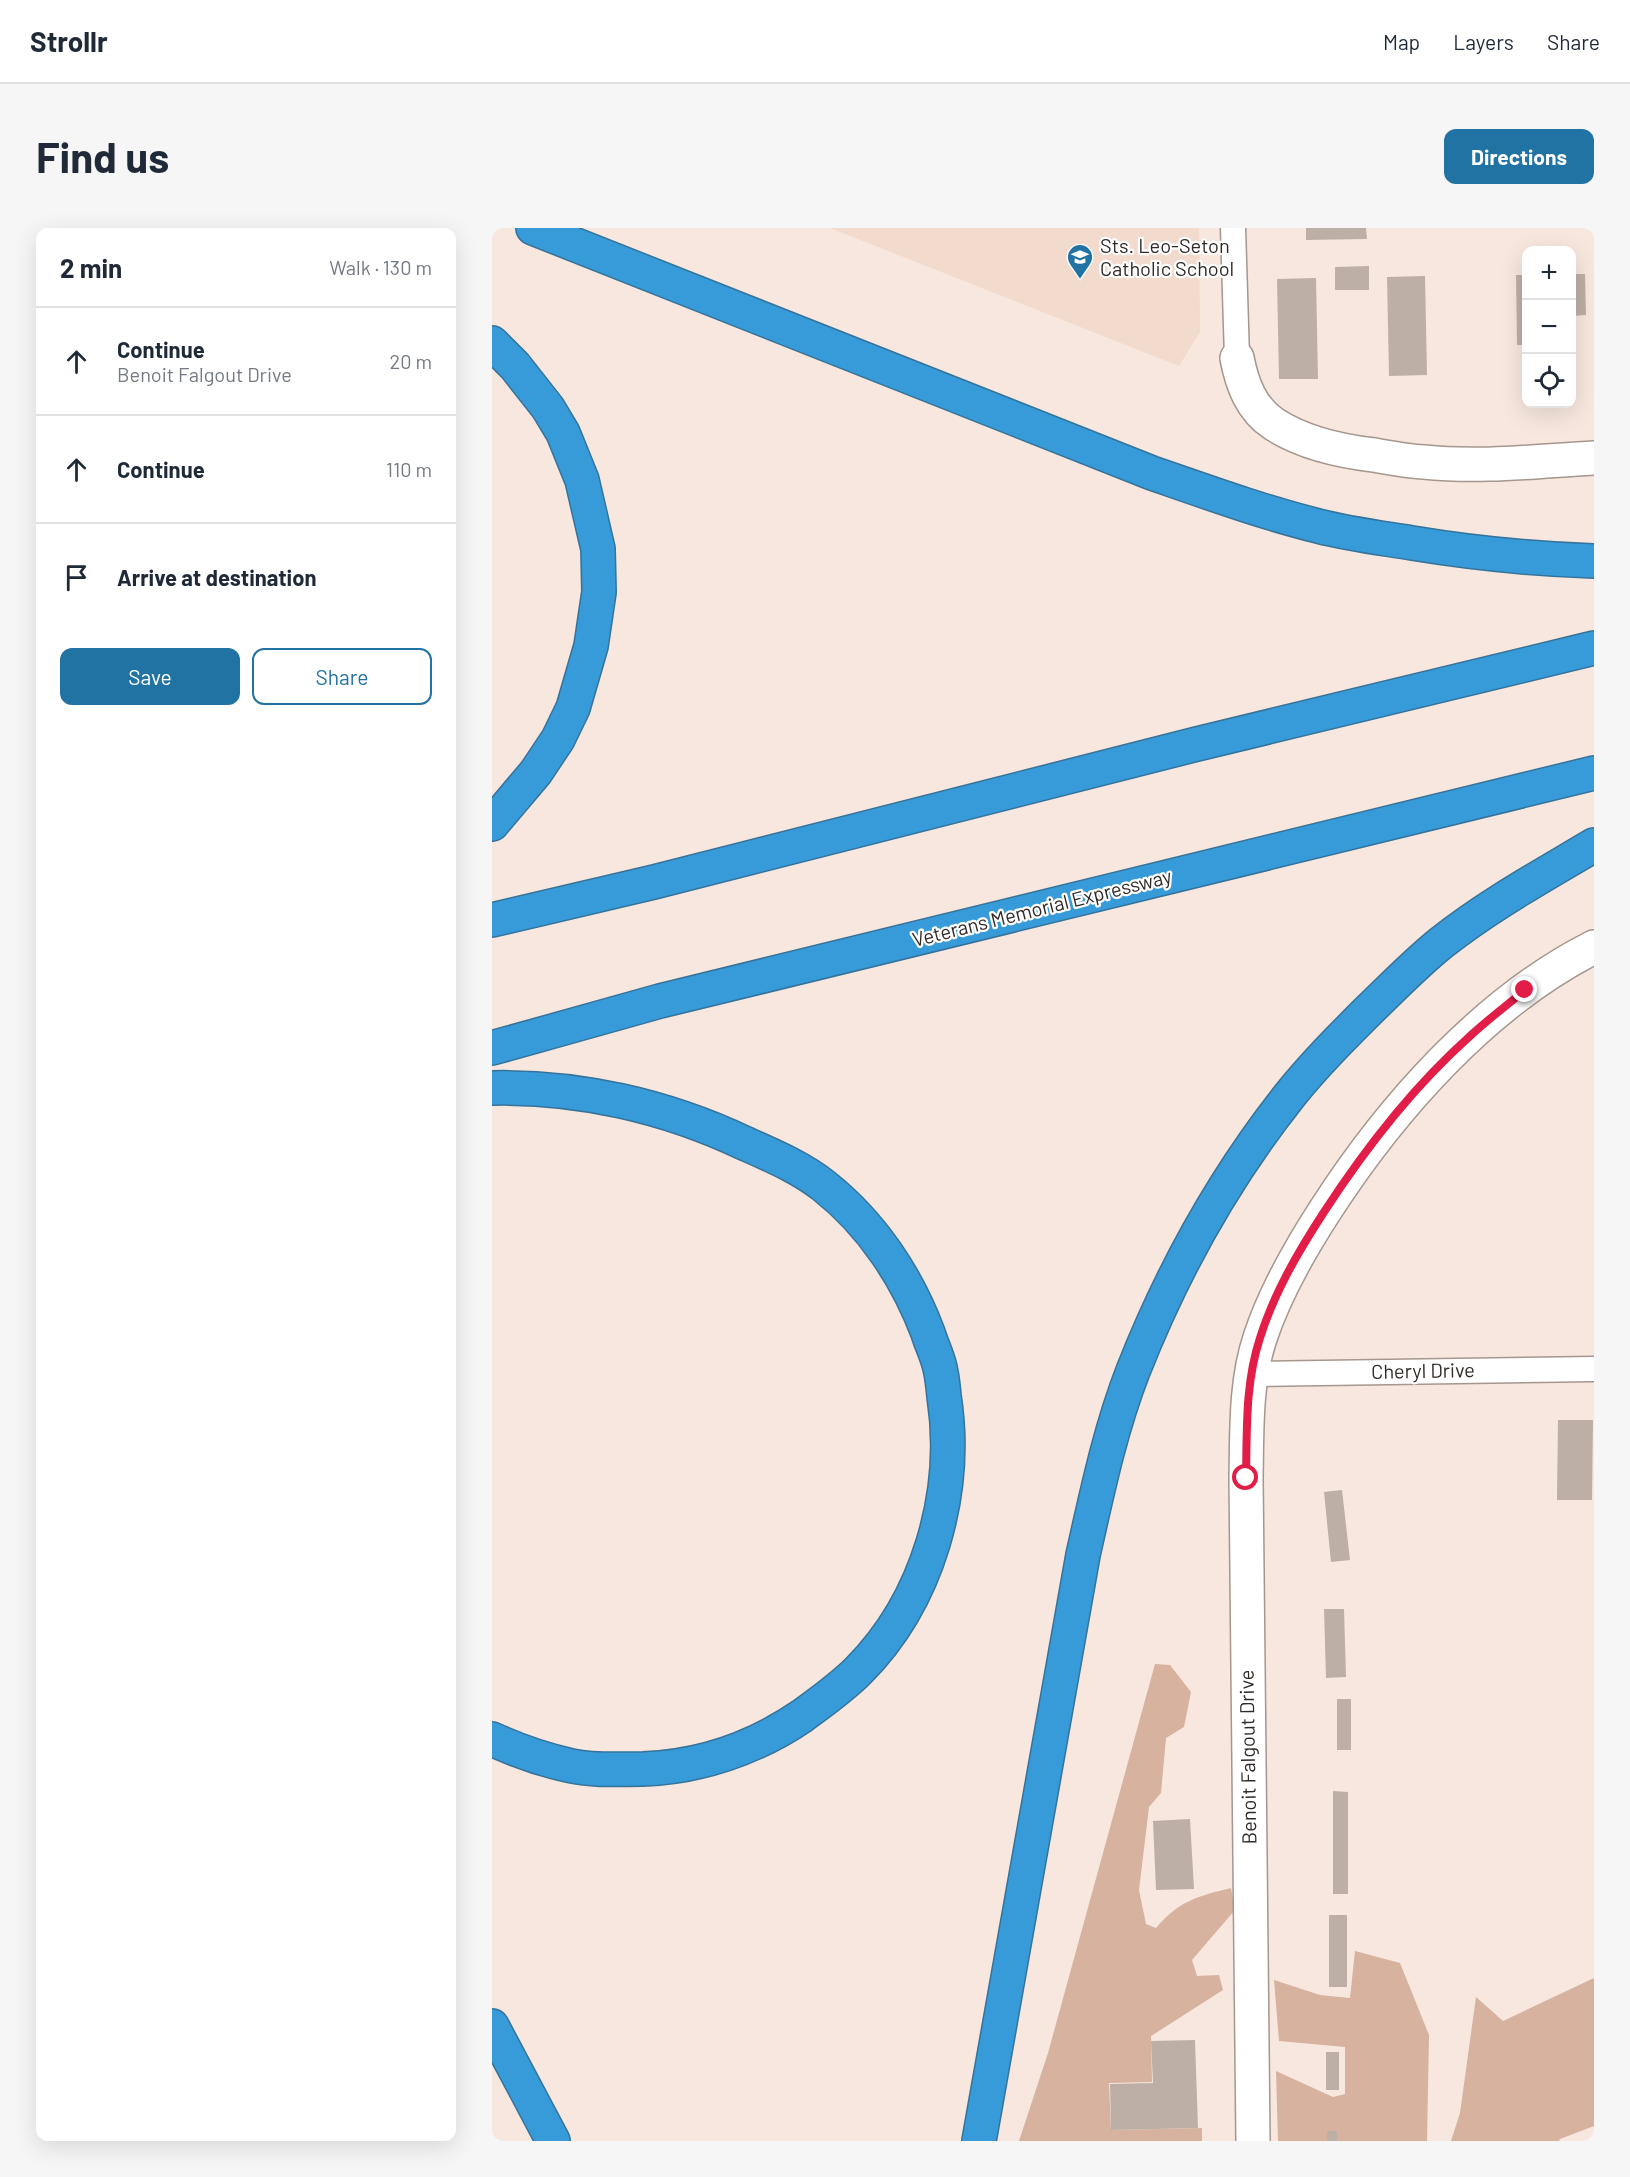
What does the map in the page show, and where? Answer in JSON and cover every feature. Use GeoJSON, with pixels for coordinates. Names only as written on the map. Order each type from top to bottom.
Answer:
{"type":"FeatureCollection","features":[{"type":"Feature","properties":{"kind":"highway"},"geometry":{"type":"LineString","coordinates":[[533,228],[1152,473],[1218,496],[1318,526],[1368,536],[1476,553],[1540,560],[1594,561]]}},
{"type":"Feature","properties":{"kind":"highway"},"geometry":{"type":"LineString","coordinates":[[492,343],[515,366],[548,408],[563,433],[582,480],[598,549],[599,592],[591,646],[573,708],[558,739],[536,772],[492,824]]}},
{"type":"Feature","properties":{"kind":"highway"},"geometry":{"type":"LineString","coordinates":[[492,920],[654,882],[1197,744],[1594,648]]}},
{"type":"Feature","properties":{"kind":"highway","name":"Veterans Memorial Expressway"},"geometry":{"type":"LineString","coordinates":[[492,1048],[660,1001],[1594,773]]}},
{"type":"Feature","properties":{"kind":"highway"},"geometry":{"type":"LineString","coordinates":[[980,2141],[1083,1555],[1102,1468],[1129,1383],[1169,1287],[1221,1191],[1290,1094],[1333,1046],[1408,971],[1486,909],[1594,845]]}},
{"type":"Feature","properties":{"kind":"highway"},"geometry":{"type":"LineString","coordinates":[[492,1088],[530,1087],[567,1090],[673,1115],[723,1133],[792,1165],[824,1186],[878,1240],[918,1308],[939,1365],[947,1414],[949,1445],[947,1478],[936,1537],[918,1583],[896,1623],[857,1672],[824,1701],[782,1729],[736,1751],[706,1761],[652,1768],[575,1767],[524,1753],[492,1739]]}},
{"type":"Feature","properties":{"kind":"highway"},"geometry":{"type":"LineString","coordinates":[[492,2026],[553,2141]]}},
{"type":"Feature","properties":{"kind":"street"},"geometry":{"type":"LineString","coordinates":[[1233,228],[1237,358],[1240,376],[1247,395],[1257,409],[1273,423],[1297,436],[1326,446],[1361,454],[1425,462],[1462,464],[1594,458]]}},
{"type":"Feature","properties":{"kind":"street","name":"Benoit Falgout Drive"},"geometry":{"type":"LineString","coordinates":[[1253,2141],[1246,1490],[1247,1411],[1259,1340],[1287,1273],[1346,1178],[1383,1128],[1468,1037],[1525,990],[1594,947]]}},
{"type":"Feature","properties":{"kind":"street","name":"Cheryl Drive"},"geometry":{"type":"LineString","coordinates":[[1252,1374],[1594,1368]]}},
{"type":"Feature","properties":{"kind":"shaded area","name":"Sts. Leo-Seton Catholic School"},"geometry":{"type":"Polygon","coordinates":[[[830,228],[1199,228],[1200,332],[1179,366],[830,228]]]}},
{"type":"Feature","properties":{"kind":"shaded area"},"geometry":{"type":"Polygon","coordinates":[[[1155,1664],[1170,1665],[1191,1692],[1184,1727],[1166,1738],[1161,1793],[1149,1807],[1139,1890],[1146,1924],[1156,1928],[1173,1911],[1190,1901],[1231,1888],[1235,1910],[1192,1960],[1197,1976],[1219,1975],[1223,1990],[1151,2036],[1152,2082],[1109,2083],[1111,2130],[1202,2128],[1202,2141],[1019,2141],[1048,2053],[1155,1664]]]}},
{"type":"Feature","properties":{"kind":"shaded area"},"geometry":{"type":"Polygon","coordinates":[[[1355,1951],[1400,1963],[1429,2035],[1427,2141],[1278,2141],[1276,2071],[1333,2097],[1345,2094],[1345,2047],[1279,2041],[1274,1980],[1320,1995],[1350,1998],[1355,1951]]]}},
{"type":"Feature","properties":{"kind":"shaded area"},"geometry":{"type":"Polygon","coordinates":[[[1594,1978],[1594,2126],[1559,2141],[1451,2141],[1460,2113],[1476,1997],[1503,2021],[1594,1978]]]}},
{"type":"Feature","properties":{"kind":"building"},"geometry":{"type":"Polygon","coordinates":[[[1306,228],[1366,228],[1367,239],[1306,240],[1306,228]]]}},
{"type":"Feature","properties":{"kind":"building"},"geometry":{"type":"Polygon","coordinates":[[[1369,266],[1369,290],[1335,290],[1335,267],[1369,266]]]}},
{"type":"Feature","properties":{"kind":"building"},"geometry":{"type":"Polygon","coordinates":[[[1576,274],[1585,274],[1586,315],[1576,316],[1576,274]]]}},
{"type":"Feature","properties":{"kind":"building"},"geometry":{"type":"Polygon","coordinates":[[[1516,275],[1522,275],[1522,345],[1517,345],[1516,275]]]}},
{"type":"Feature","properties":{"kind":"building"},"geometry":{"type":"Polygon","coordinates":[[[1425,276],[1427,375],[1389,376],[1387,277],[1425,276]]]}},
{"type":"Feature","properties":{"kind":"building"},"geometry":{"type":"Polygon","coordinates":[[[1316,278],[1318,379],[1279,379],[1277,279],[1316,278]]]}},
{"type":"Feature","properties":{"kind":"building"},"geometry":{"type":"Polygon","coordinates":[[[1558,1420],[1593,1420],[1592,1500],[1557,1500],[1558,1420]]]}},
{"type":"Feature","properties":{"kind":"building"},"geometry":{"type":"Polygon","coordinates":[[[1342,1490],[1350,1560],[1331,1562],[1324,1492],[1342,1490]]]}},
{"type":"Feature","properties":{"kind":"building"},"geometry":{"type":"Polygon","coordinates":[[[1324,1609],[1344,1609],[1346,1677],[1326,1678],[1324,1609]]]}},
{"type":"Feature","properties":{"kind":"building"},"geometry":{"type":"Polygon","coordinates":[[[1337,1699],[1351,1699],[1351,1750],[1337,1750],[1337,1699]]]}},
{"type":"Feature","properties":{"kind":"building"},"geometry":{"type":"Polygon","coordinates":[[[1333,1791],[1348,1792],[1348,1894],[1333,1894],[1333,1791]]]}},
{"type":"Feature","properties":{"kind":"building"},"geometry":{"type":"Polygon","coordinates":[[[1190,1819],[1194,1889],[1156,1890],[1153,1821],[1190,1819]]]}},
{"type":"Feature","properties":{"kind":"building"},"geometry":{"type":"Polygon","coordinates":[[[1329,1915],[1347,1915],[1347,1987],[1329,1987],[1329,1915]]]}},
{"type":"Feature","properties":{"kind":"building"},"geometry":{"type":"Polygon","coordinates":[[[1195,2040],[1198,2128],[1111,2130],[1110,2084],[1153,2083],[1151,2041],[1195,2040]]]}},
{"type":"Feature","properties":{"kind":"building"},"geometry":{"type":"Polygon","coordinates":[[[1326,2052],[1339,2052],[1339,2090],[1326,2090],[1326,2052]]]}},
{"type":"Feature","properties":{"kind":"building"},"geometry":{"type":"Polygon","coordinates":[[[1327,2131],[1337,2131],[1337,2141],[1327,2141],[1327,2131]]]}},
{"type":"Feature","properties":{"kind":"place","name":"Sts. Leo-Seton Catholic School"},"geometry":{"type":"Point","coordinates":[1080,280]}},
{"type":"Feature","properties":{"kind":"route"},"geometry":{"type":"LineString","coordinates":[[1246,1478],[1247,1411],[1252,1374],[1259,1340],[1287,1273],[1346,1178],[1383,1128],[1468,1037],[1525,990]]}}]}
